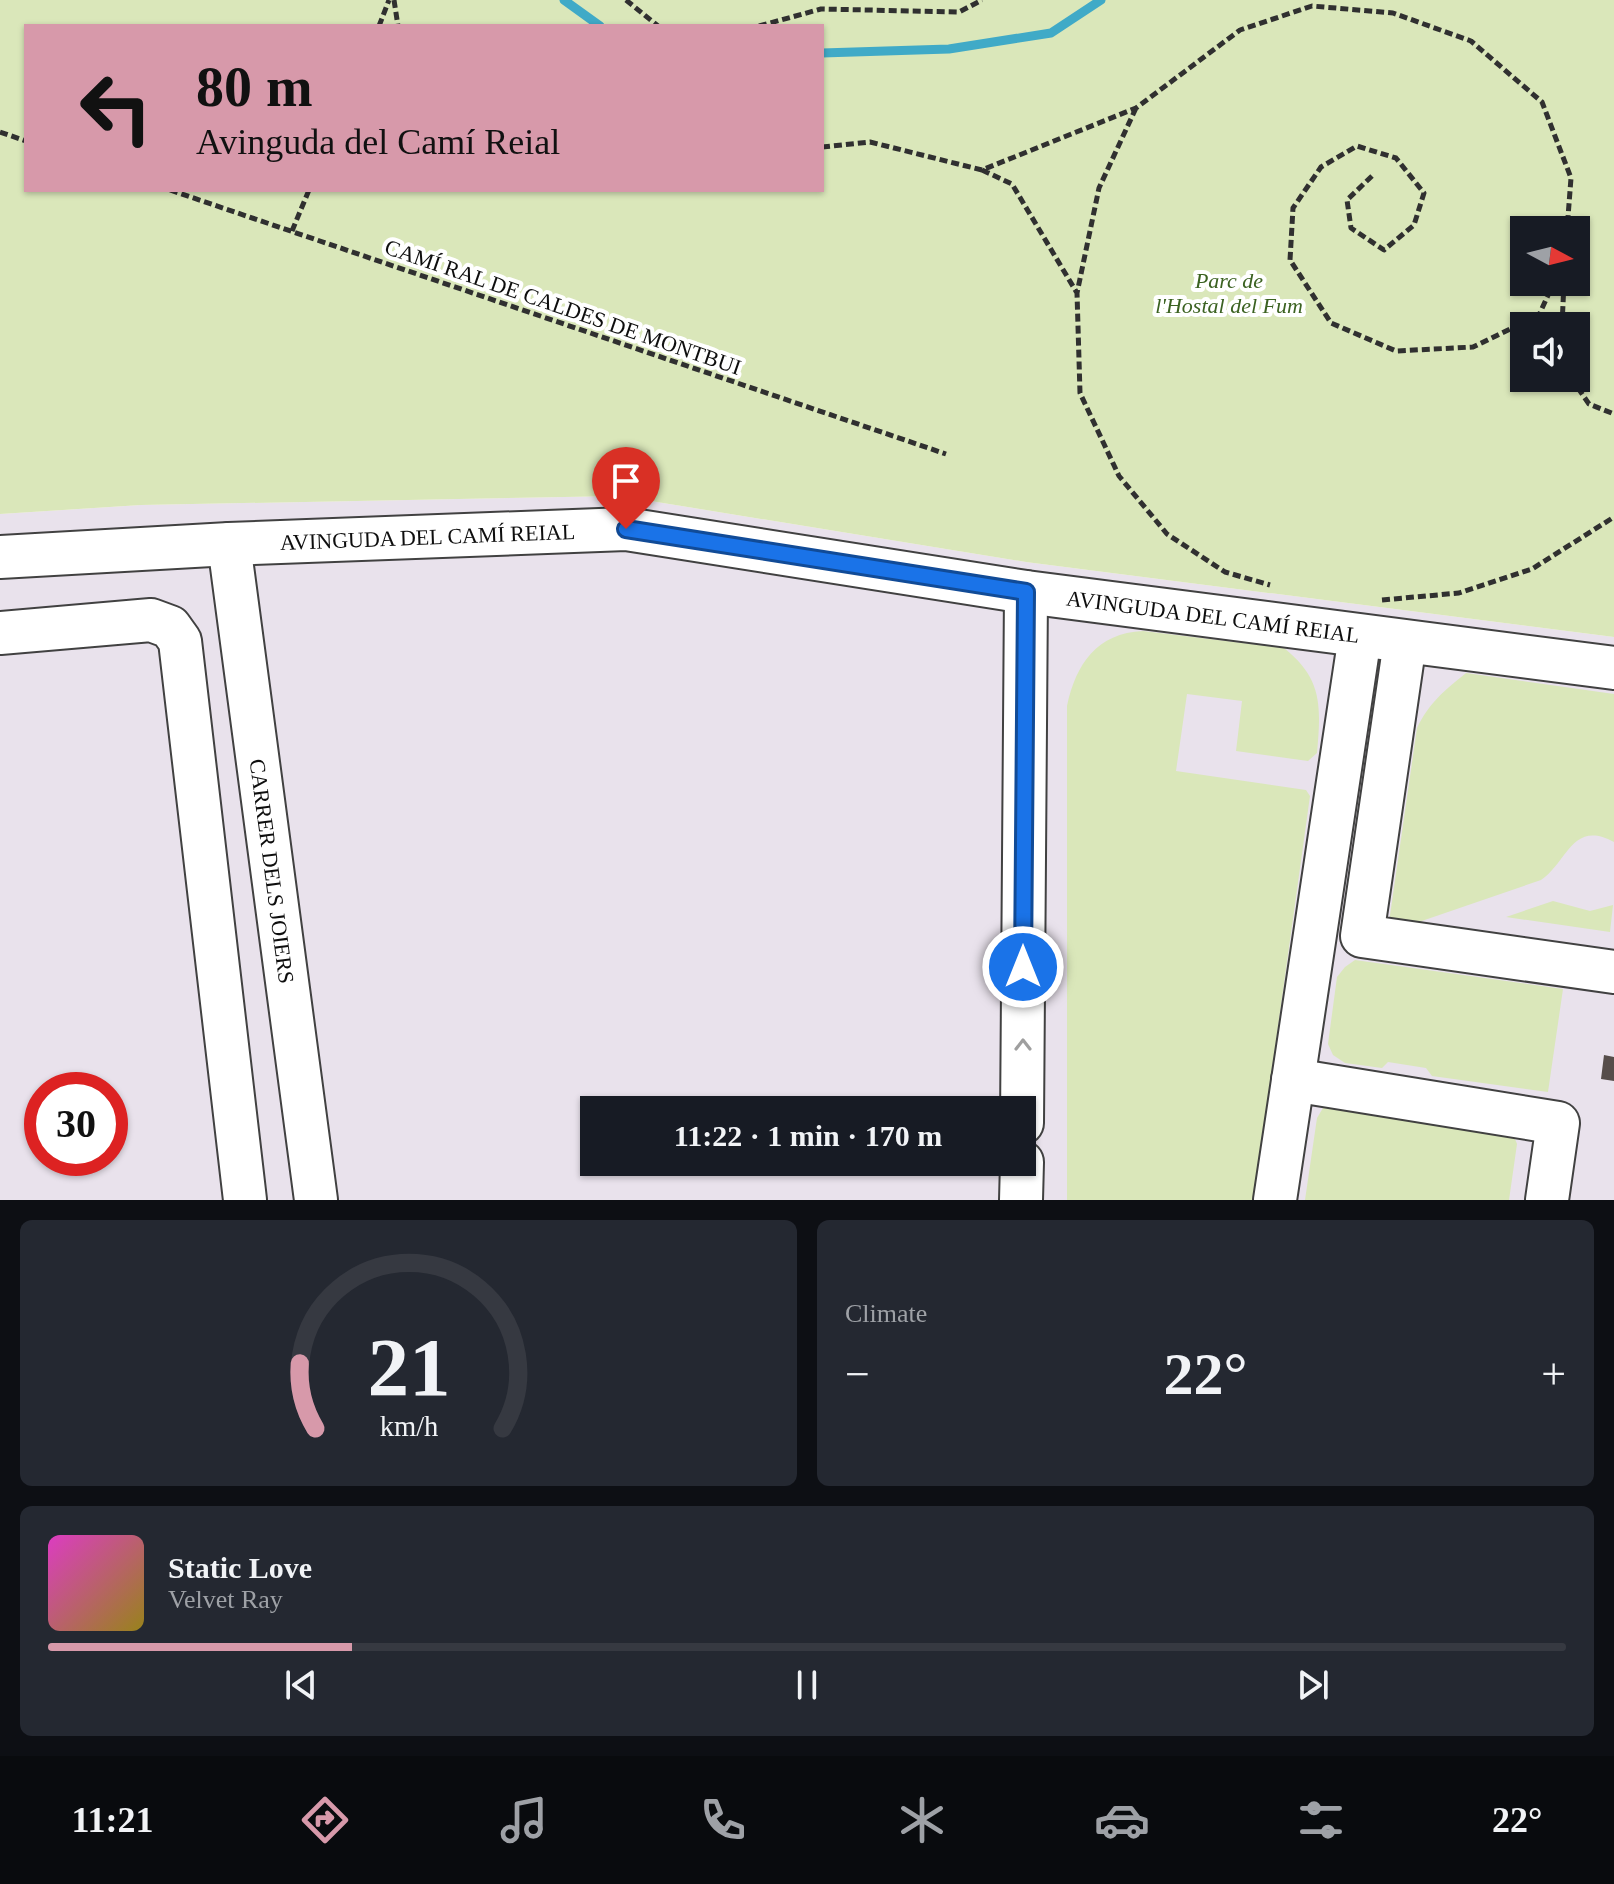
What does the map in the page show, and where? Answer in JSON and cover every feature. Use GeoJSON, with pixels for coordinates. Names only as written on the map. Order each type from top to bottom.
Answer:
{"type":"FeatureCollection","features":[{"type":"Feature","properties":{"kind":"street","name":"AVINGUDA DEL CAMÍ REIAL"},"geometry":{"type":"LineString","coordinates":[[0,557],[229,544],[626,529],[1026,592],[1364,618],[1405,642],[1614,668]]}},
{"type":"Feature","properties":{"kind":"street","name":"CARRER DELS JOIERS"},"geometry":{"type":"LineString","coordinates":[[229,544],[316,1200]]}},
{"type":"Feature","properties":{"kind":"street"},"geometry":{"type":"LineString","coordinates":[[1022,1096],[1026,592]]}},
{"type":"Feature","properties":{"kind":"street"},"geometry":{"type":"LineString","coordinates":[[1275,1200],[1364,618]]}},
{"type":"Feature","properties":{"kind":"street"},"geometry":{"type":"LineString","coordinates":[[0,633],[151,620],[170,627],[180,641],[245,1200]]}},
{"type":"Feature","properties":{"kind":"street"},"geometry":{"type":"LineString","coordinates":[[1405,642],[1362,936],[1614,972]]}},
{"type":"Feature","properties":{"kind":"street"},"geometry":{"type":"LineString","coordinates":[[1293,1080],[1558,1123],[1547,1200]]}},
{"type":"Feature","properties":{"kind":"street"},"geometry":{"type":"LineString","coordinates":[[1021,1200],[1022,1176]]}},
{"type":"Feature","properties":{"kind":"path"},"geometry":{"type":"LineString","coordinates":[[380,24],[392,0]]}},
{"type":"Feature","properties":{"kind":"path"},"geometry":{"type":"LineString","coordinates":[[392,0],[398,24]]}},
{"type":"Feature","properties":{"kind":"path"},"geometry":{"type":"LineString","coordinates":[[626,0],[656,24]]}},
{"type":"Feature","properties":{"kind":"path"},"geometry":{"type":"LineString","coordinates":[[766,24],[821,9],[959,12],[982,0]]}},
{"type":"Feature","properties":{"kind":"path"},"geometry":{"type":"LineString","coordinates":[[982,170],[1136,108],[1240,30],[1312,6],[1393,13],[1471,41],[1542,102],[1571,178],[1568,216]]}},
{"type":"Feature","properties":{"kind":"path"},"geometry":{"type":"LineString","coordinates":[[1136,108],[1099,188],[1077,293],[1080,393],[1119,476],[1167,534],[1225,572],[1280,587]]}},
{"type":"Feature","properties":{"kind":"path"},"geometry":{"type":"LineString","coordinates":[[0,132],[24,140]]}},
{"type":"Feature","properties":{"kind":"path"},"geometry":{"type":"LineString","coordinates":[[824,147],[870,142],[982,170],[1012,184],[1077,293]]}},
{"type":"Feature","properties":{"kind":"path"},"geometry":{"type":"LineString","coordinates":[[1372,176],[1347,200],[1351,228],[1384,250],[1414,225],[1424,193],[1396,158],[1357,146],[1321,167],[1293,208],[1290,260],[1331,323],[1396,351],[1473,347],[1539,315],[1548,296]]}},
{"type":"Feature","properties":{"kind":"path","name":"CAMÍ RAL DE CALDES DE MONTBUI"},"geometry":{"type":"LineString","coordinates":[[176,192],[946,454]]}},
{"type":"Feature","properties":{"kind":"path"},"geometry":{"type":"LineString","coordinates":[[292,231],[308,192]]}},
{"type":"Feature","properties":{"kind":"path"},"geometry":{"type":"LineString","coordinates":[[1581,392],[1589,404],[1614,414]]}},
{"type":"Feature","properties":{"kind":"path"},"geometry":{"type":"LineString","coordinates":[[1364,618],[1459,593],[1532,569],[1614,517]]}},
{"type":"Feature","properties":{"kind":"shaded area"},"geometry":{"type":"Polygon","coordinates":[[[620,496],[1026,562],[1614,637],[1614,1200],[0,1200],[0,514],[141,505],[620,496]]]}},
{"type":"Feature","properties":{"kind":"green space","name":"Parc de l'Hostal del Fum"},"geometry":{"type":"Polygon","coordinates":[[[0,0],[1614,0],[1614,637],[1026,562],[620,496],[141,505],[0,514],[0,0]]]}},
{"type":"Feature","properties":{"kind":"green space"},"geometry":{"type":"Polygon","coordinates":[[[1143,631],[1284,648],[1306,671],[1317,695],[1317,753],[1308,761],[1236,751],[1242,701],[1187,694],[1176,771],[1306,790],[1310,796],[1254,1200],[1067,1200],[1067,706],[1076,677],[1091,654],[1113,638],[1143,631]]]}},
{"type":"Feature","properties":{"kind":"green space"},"geometry":{"type":"Polygon","coordinates":[[[1466,673],[1614,694],[1614,842],[1600,836],[1579,839],[1541,880],[1413,924],[1389,922],[1417,728],[1432,704],[1466,673]]]}},
{"type":"Feature","properties":{"kind":"green space"},"geometry":{"type":"Polygon","coordinates":[[[1553,901],[1590,911],[1613,905],[1610,932],[1506,917],[1553,901]]]}},
{"type":"Feature","properties":{"kind":"green space"},"geometry":{"type":"Polygon","coordinates":[[[1355,960],[1563,989],[1548,1092],[1432,1076],[1426,1068],[1388,1062],[1382,1068],[1345,1063],[1333,1055],[1328,1044],[1337,977],[1355,960]]]}},
{"type":"Feature","properties":{"kind":"green space"},"geometry":{"type":"Polygon","coordinates":[[[1332,1102],[1513,1134],[1517,1144],[1509,1200],[1305,1200],[1317,1118],[1323,1108],[1332,1102]]]}},
{"type":"Feature","properties":{"kind":"building"},"geometry":{"type":"Polygon","coordinates":[[[1604,1055],[1614,1057],[1614,1081],[1601,1079],[1604,1055]]]}},
{"type":"Feature","properties":{"kind":"waterway"},"geometry":{"type":"LineString","coordinates":[[564,0],[597,24]]}},
{"type":"Feature","properties":{"kind":"waterway"},"geometry":{"type":"LineString","coordinates":[[824,53],[949,49],[1051,33],[1101,0]]}},
{"type":"Feature","properties":{"kind":"route"},"geometry":{"type":"LineString","coordinates":[[626,529],[1026,592],[1023,967]]}}]}
